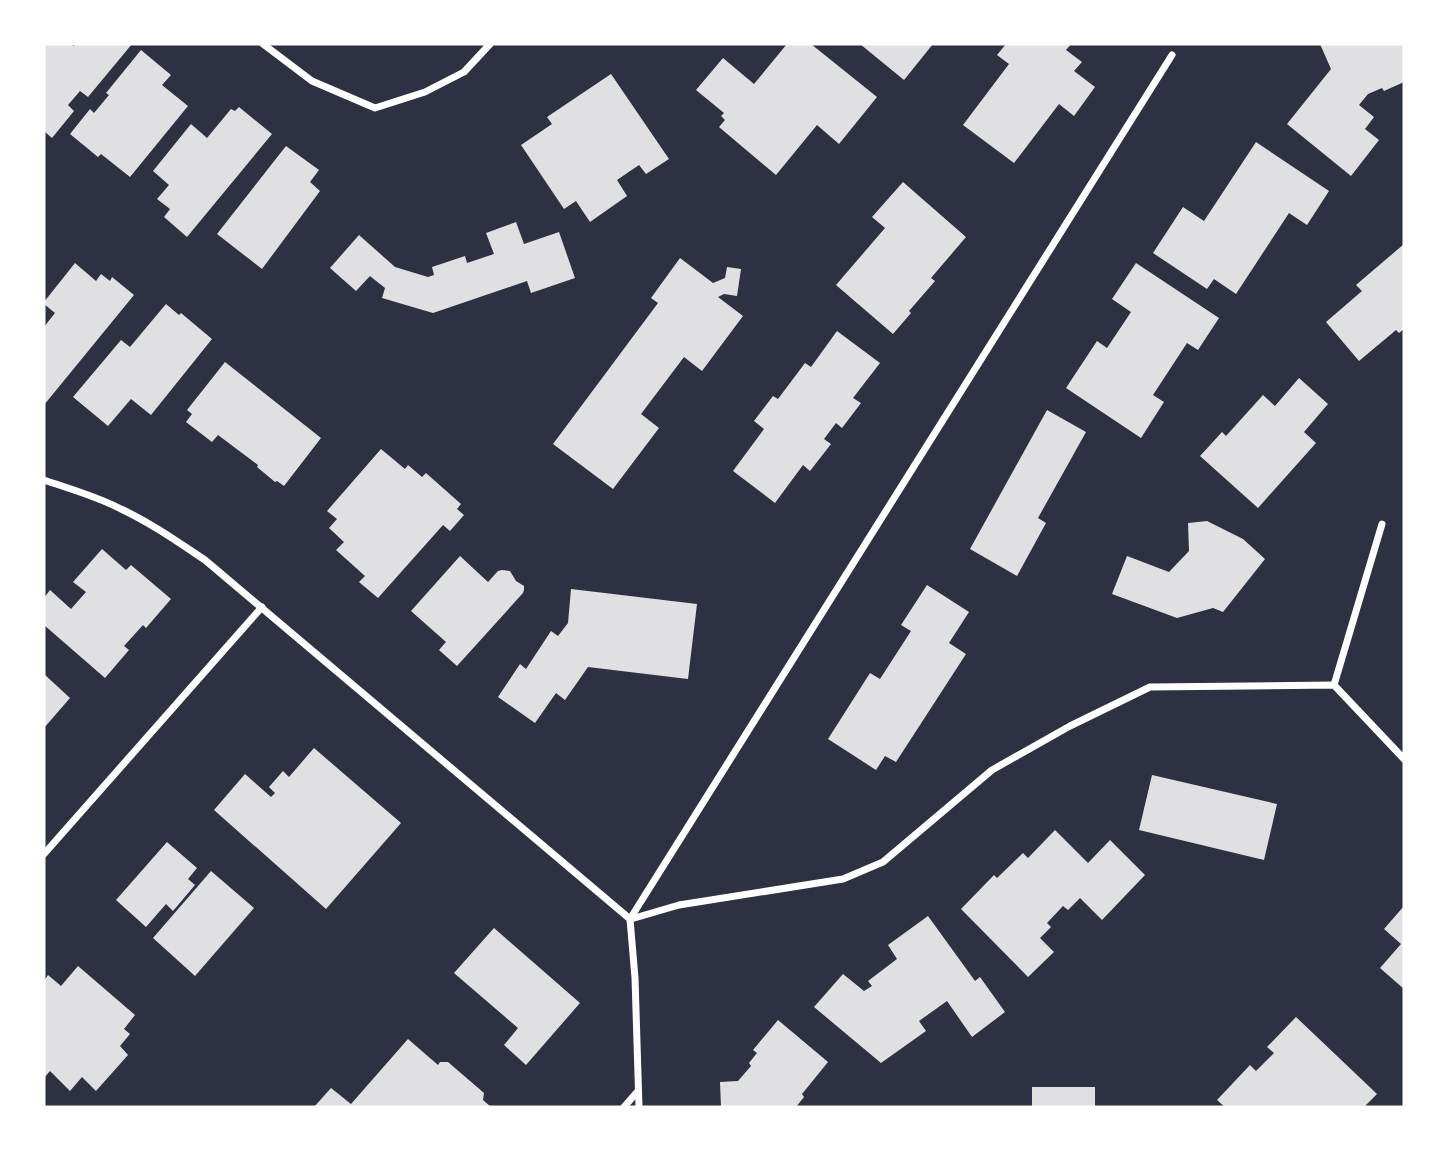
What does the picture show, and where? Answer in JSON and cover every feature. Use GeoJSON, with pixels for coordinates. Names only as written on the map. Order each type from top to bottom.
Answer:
{"type":"FeatureCollection","features":[{"type":"Feature","properties":{"kind":"street"},"geometry":{"type":"LineString","coordinates":[[263,44],[312,81],[375,108],[425,92],[464,72],[490,44]]}},
{"type":"Feature","properties":{"kind":"street"},"geometry":{"type":"LineString","coordinates":[[639,1107],[635,978],[630,919],[1172,55]]}},
{"type":"Feature","properties":{"kind":"street"},"geometry":{"type":"LineString","coordinates":[[44,480],[103,501],[157,528],[205,560],[630,919]]}},
{"type":"Feature","properties":{"kind":"street"},"geometry":{"type":"LineString","coordinates":[[1334,685],[1382,524]]}},
{"type":"Feature","properties":{"kind":"street"},"geometry":{"type":"LineString","coordinates":[[44,854],[262,607]]}},
{"type":"Feature","properties":{"kind":"street"},"geometry":{"type":"LineString","coordinates":[[630,919],[679,905],[843,879],[883,862],[992,770],[1070,726],[1150,687],[1334,685],[1404,759]]}},
{"type":"Feature","properties":{"kind":"street"},"geometry":{"type":"LineString","coordinates":[[624,1107],[638,1091]]}},
{"type":"Feature","properties":{"kind":"building"},"geometry":{"type":"Polygon","coordinates":[[[44,44],[132,44],[88,97],[80,91],[68,105],[74,111],[52,138],[44,131],[44,44]]]}},
{"type":"Feature","properties":{"kind":"building"},"geometry":{"type":"Polygon","coordinates":[[[787,44],[811,44],[877,97],[839,144],[817,125],[776,175],[719,127],[725,120],[721,116],[724,113],[696,90],[723,58],[754,84],[787,44]]]}},
{"type":"Feature","properties":{"kind":"building"},"geometry":{"type":"Polygon","coordinates":[[[860,44],[933,44],[904,80],[860,44]]]}},
{"type":"Feature","properties":{"kind":"building"},"geometry":{"type":"Polygon","coordinates":[[[1006,44],[1071,44],[1066,50],[1082,62],[1074,71],[1095,87],[1074,116],[1059,104],[1014,163],[963,125],[1009,64],[997,55],[1006,44]]]}},
{"type":"Feature","properties":{"kind":"building"},"geometry":{"type":"Polygon","coordinates":[[[1320,44],[1404,44],[1404,82],[1384,91],[1382,88],[1368,94],[1359,105],[1374,117],[1365,129],[1379,140],[1351,176],[1287,124],[1331,69],[1320,44]]]}},
{"type":"Feature","properties":{"kind":"building"},"geometry":{"type":"Polygon","coordinates":[[[141,50],[171,75],[162,85],[188,106],[130,177],[101,154],[98,157],[70,134],[90,109],[94,113],[109,95],[106,93],[141,50]]]}},
{"type":"Feature","properties":{"kind":"building"},"geometry":{"type":"Polygon","coordinates":[[[611,74],[669,159],[646,174],[639,165],[617,180],[627,196],[590,222],[576,201],[564,209],[521,145],[552,124],[547,117],[611,74]]]}},
{"type":"Feature","properties":{"kind":"building"},"geometry":{"type":"Polygon","coordinates":[[[239,107],[272,134],[187,237],[164,217],[170,209],[157,199],[169,185],[153,171],[191,124],[207,138],[231,109],[235,111],[239,107]]]}},
{"type":"Feature","properties":{"kind":"building"},"geometry":{"type":"Polygon","coordinates":[[[1256,142],[1329,191],[1307,225],[1289,213],[1236,294],[1214,279],[1207,289],[1153,253],[1183,207],[1204,221],[1256,142]]]}},
{"type":"Feature","properties":{"kind":"building"},"geometry":{"type":"Polygon","coordinates":[[[286,146],[319,170],[310,182],[320,191],[262,269],[217,234],[286,146]]]}},
{"type":"Feature","properties":{"kind":"building"},"geometry":{"type":"Polygon","coordinates":[[[903,182],[966,237],[931,278],[935,281],[893,334],[836,285],[885,228],[872,217],[903,182]]]}},
{"type":"Feature","properties":{"kind":"building"},"geometry":{"type":"Polygon","coordinates":[[[516,222],[524,244],[559,232],[575,278],[531,293],[527,281],[433,313],[382,298],[385,288],[370,276],[356,291],[330,268],[359,235],[395,267],[428,277],[434,275],[432,267],[465,256],[467,263],[494,254],[486,233],[516,222]]]}},
{"type":"Feature","properties":{"kind":"building"},"geometry":{"type":"Polygon","coordinates":[[[1404,244],[1404,329],[1399,333],[1396,330],[1359,361],[1326,322],[1362,291],[1356,285],[1404,244]]]}},
{"type":"Feature","properties":{"kind":"building"},"geometry":{"type":"Polygon","coordinates":[[[680,258],[713,283],[725,278],[727,267],[741,269],[737,296],[724,294],[718,297],[743,316],[702,371],[684,357],[641,414],[659,428],[613,489],[553,444],[658,303],[651,298],[680,258]]]}},
{"type":"Feature","properties":{"kind":"building"},"geometry":{"type":"Polygon","coordinates":[[[75,263],[96,281],[101,274],[110,281],[112,277],[134,295],[44,405],[44,327],[55,313],[44,302],[75,263]]]}},
{"type":"Feature","properties":{"kind":"building"},"geometry":{"type":"Polygon","coordinates":[[[1136,263],[1219,318],[1198,350],[1187,343],[1153,395],[1164,402],[1141,438],[1066,388],[1097,341],[1107,348],[1131,312],[1112,299],[1136,263]]]}},
{"type":"Feature","properties":{"kind":"building"},"geometry":{"type":"Polygon","coordinates":[[[166,304],[212,339],[151,415],[131,399],[108,426],[73,397],[121,340],[130,347],[166,304]]]}},
{"type":"Feature","properties":{"kind":"building"},"geometry":{"type":"Polygon","coordinates":[[[837,331],[880,363],[853,398],[861,403],[842,428],[836,423],[824,439],[831,444],[810,471],[803,465],[775,503],[733,471],[764,429],[754,421],[773,396],[778,399],[805,363],[811,367],[837,331]]]}},
{"type":"Feature","properties":{"kind":"building"},"geometry":{"type":"Polygon","coordinates":[[[225,362],[321,438],[284,486],[275,482],[257,467],[258,465],[218,435],[212,442],[186,422],[192,414],[187,410],[225,362]]]}},
{"type":"Feature","properties":{"kind":"building"},"geometry":{"type":"Polygon","coordinates":[[[1299,378],[1328,404],[1304,432],[1316,443],[1258,508],[1200,456],[1222,432],[1226,436],[1263,395],[1275,406],[1299,378]]]}},
{"type":"Feature","properties":{"kind":"building"},"geometry":{"type":"Polygon","coordinates":[[[1047,410],[1086,432],[1038,518],[1046,523],[1017,576],[970,549],[1047,410]]]}},
{"type":"Feature","properties":{"kind":"building"},"geometry":{"type":"Polygon","coordinates":[[[381,449],[405,469],[408,465],[422,477],[426,473],[461,504],[457,509],[464,515],[450,531],[443,525],[378,598],[359,582],[365,576],[336,550],[344,542],[329,528],[337,519],[327,511],[381,449]]]}},
{"type":"Feature","properties":{"kind":"building"},"geometry":{"type":"Polygon","coordinates":[[[1207,521],[1243,539],[1265,559],[1223,612],[1213,608],[1177,618],[1112,594],[1127,556],[1169,572],[1189,551],[1188,523],[1207,521]]]}},
{"type":"Feature","properties":{"kind":"building"},"geometry":{"type":"Polygon","coordinates":[[[102,549],[126,570],[131,565],[171,599],[146,628],[143,625],[124,646],[129,650],[105,678],[44,625],[44,598],[50,590],[71,609],[86,592],[73,582],[102,549]]]}},
{"type":"Feature","properties":{"kind":"building"},"geometry":{"type":"Polygon","coordinates":[[[460,556],[488,582],[498,571],[510,571],[516,581],[524,586],[524,590],[457,666],[439,650],[446,642],[411,611],[460,556]]]}},
{"type":"Feature","properties":{"kind":"building"},"geometry":{"type":"Polygon","coordinates":[[[927,585],[969,612],[949,643],[966,654],[896,762],[885,756],[876,770],[828,739],[870,673],[880,679],[911,631],[901,625],[927,585]]]}},
{"type":"Feature","properties":{"kind":"building"},"geometry":{"type":"Polygon","coordinates":[[[571,589],[697,604],[688,679],[588,667],[565,700],[556,693],[535,723],[498,697],[520,664],[526,669],[551,631],[558,636],[568,623],[571,589]]]}},
{"type":"Feature","properties":{"kind":"building"},"geometry":{"type":"Polygon","coordinates":[[[44,674],[70,698],[44,728],[44,674]]]}},
{"type":"Feature","properties":{"kind":"building"},"geometry":{"type":"Polygon","coordinates":[[[314,748],[401,823],[326,909],[214,810],[245,774],[271,797],[275,793],[269,787],[283,771],[289,777],[314,748]]]}},
{"type":"Feature","properties":{"kind":"building"},"geometry":{"type":"Polygon","coordinates":[[[1152,775],[1277,804],[1264,860],[1139,830],[1152,775]]]}},
{"type":"Feature","properties":{"kind":"building"},"geometry":{"type":"Polygon","coordinates":[[[1055,830],[1088,863],[1110,840],[1145,875],[1102,920],[1080,898],[1068,910],[1063,906],[1047,923],[1051,927],[1040,938],[1054,952],[1028,977],[961,909],[994,875],[997,878],[1023,853],[1028,858],[1055,830]]]}},
{"type":"Feature","properties":{"kind":"building"},"geometry":{"type":"Polygon","coordinates":[[[167,842],[197,868],[188,879],[195,885],[173,911],[166,904],[146,927],[116,900],[167,842]]]}},
{"type":"Feature","properties":{"kind":"building"},"geometry":{"type":"Polygon","coordinates":[[[211,871],[254,908],[195,976],[153,938],[211,871]]]}},
{"type":"Feature","properties":{"kind":"building"},"geometry":{"type":"Polygon","coordinates":[[[1404,906],[1404,989],[1380,968],[1401,944],[1384,929],[1404,906]]]}},
{"type":"Feature","properties":{"kind":"building"},"geometry":{"type":"Polygon","coordinates":[[[928,916],[975,981],[980,977],[1005,1012],[972,1037],[947,1001],[919,1021],[926,1031],[881,1063],[814,1007],[843,974],[864,991],[872,986],[868,981],[897,959],[888,945],[928,916]]]}},
{"type":"Feature","properties":{"kind":"building"},"geometry":{"type":"Polygon","coordinates":[[[494,928],[580,1003],[526,1065],[504,1045],[518,1028],[454,973],[494,928]]]}},
{"type":"Feature","properties":{"kind":"building"},"geometry":{"type":"Polygon","coordinates":[[[78,966],[135,1015],[124,1029],[130,1034],[120,1046],[128,1055],[96,1091],[82,1077],[70,1091],[50,1071],[44,1078],[44,981],[48,975],[61,986],[78,966]]]}},
{"type":"Feature","properties":{"kind":"building"},"geometry":{"type":"Polygon","coordinates":[[[1296,1017],[1377,1094],[1364,1107],[1225,1107],[1217,1100],[1250,1065],[1256,1071],[1274,1053],[1267,1047],[1296,1017]]]}},
{"type":"Feature","properties":{"kind":"building"},"geometry":{"type":"Polygon","coordinates":[[[778,1020],[828,1062],[802,1094],[804,1097],[796,1107],[721,1107],[720,1082],[738,1081],[751,1066],[749,1063],[757,1053],[753,1050],[778,1020]]]}},
{"type":"Feature","properties":{"kind":"building"},"geometry":{"type":"Polygon","coordinates":[[[408,1039],[438,1065],[440,1062],[448,1062],[484,1093],[483,1100],[491,1107],[314,1107],[331,1088],[351,1104],[408,1039]]]}},
{"type":"Feature","properties":{"kind":"building"},"geometry":{"type":"Polygon","coordinates":[[[1032,1087],[1095,1087],[1095,1107],[1032,1107],[1032,1087]]]}}]}
